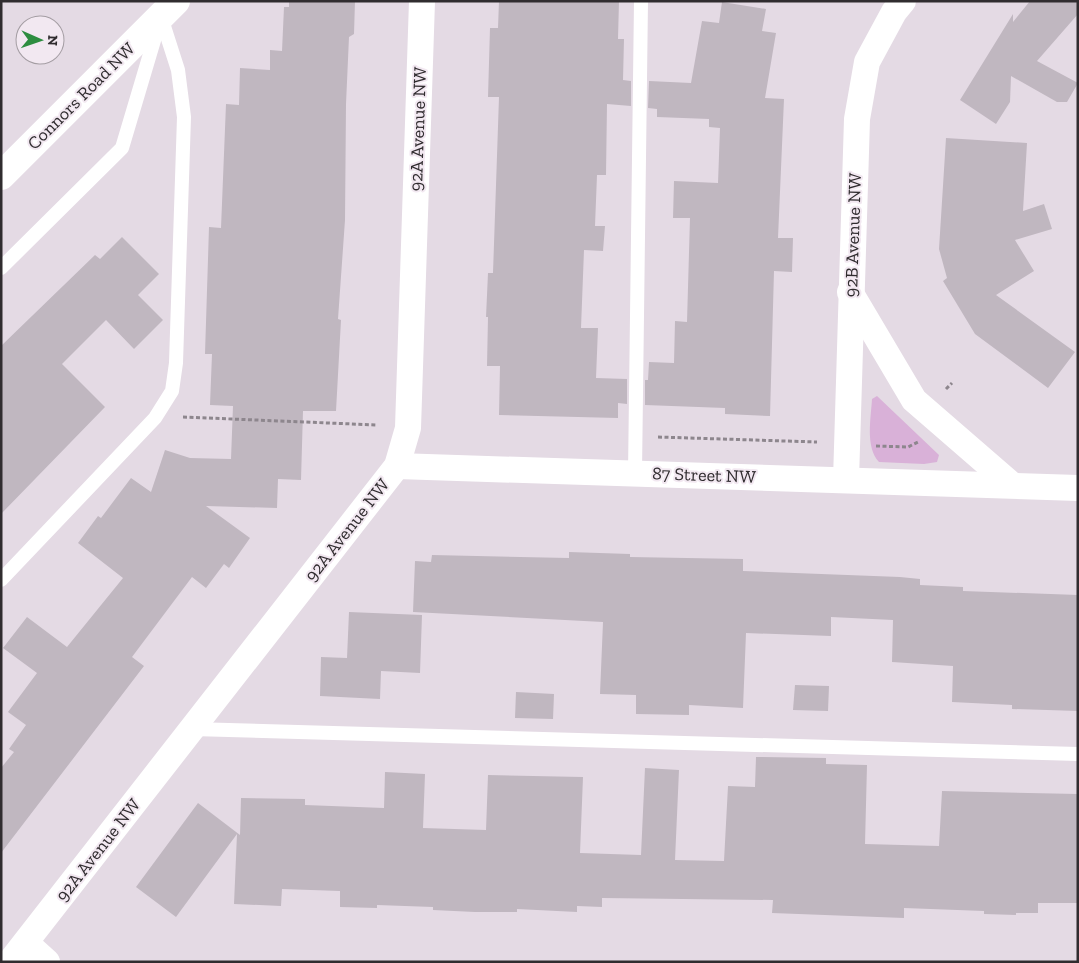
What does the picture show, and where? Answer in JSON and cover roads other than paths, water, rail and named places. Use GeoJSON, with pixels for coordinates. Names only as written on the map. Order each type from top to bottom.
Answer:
{"type":"FeatureCollection","features":[{"type":"Feature","properties":{"kind":"main road","name":"Connors Road NW"},"geometry":{"type":"LineString","coordinates":[[1,176],[168,9]]}},
{"type":"Feature","properties":{"kind":"street","name":"92A Avenue NW"},"geometry":{"type":"LineString","coordinates":[[18,952],[396,466],[408,428],[422,1]]}},
{"type":"Feature","properties":{"kind":"street","name":"92B Avenue NW"},"geometry":{"type":"LineString","coordinates":[[846,480],[850,292],[857,119],[866,62],[894,12],[903,1]]}},
{"type":"Feature","properties":{"kind":"street"},"geometry":{"type":"LineString","coordinates":[[850,292],[914,400],[1012,486]]}},
{"type":"Feature","properties":{"kind":"street","name":"87 Street NW"},"geometry":{"type":"LineString","coordinates":[[396,466],[1078,488]]}},
{"type":"Feature","properties":{"kind":"street"},"geometry":{"type":"LineString","coordinates":[[18,952],[47,962]]}},
{"type":"Feature","properties":{"kind":"lane"},"geometry":{"type":"LineString","coordinates":[[635,473],[642,1]]}},
{"type":"Feature","properties":{"kind":"lane"},"geometry":{"type":"LineString","coordinates":[[1,580],[155,418],[172,391],[176,363],[184,117],[168,9]]}},
{"type":"Feature","properties":{"kind":"lane","name":"Connors Road NW"},"geometry":{"type":"LineString","coordinates":[[1,268],[122,148],[168,9]]}},
{"type":"Feature","properties":{"kind":"lane"},"geometry":{"type":"LineString","coordinates":[[192,729],[1078,754]]}}]}
